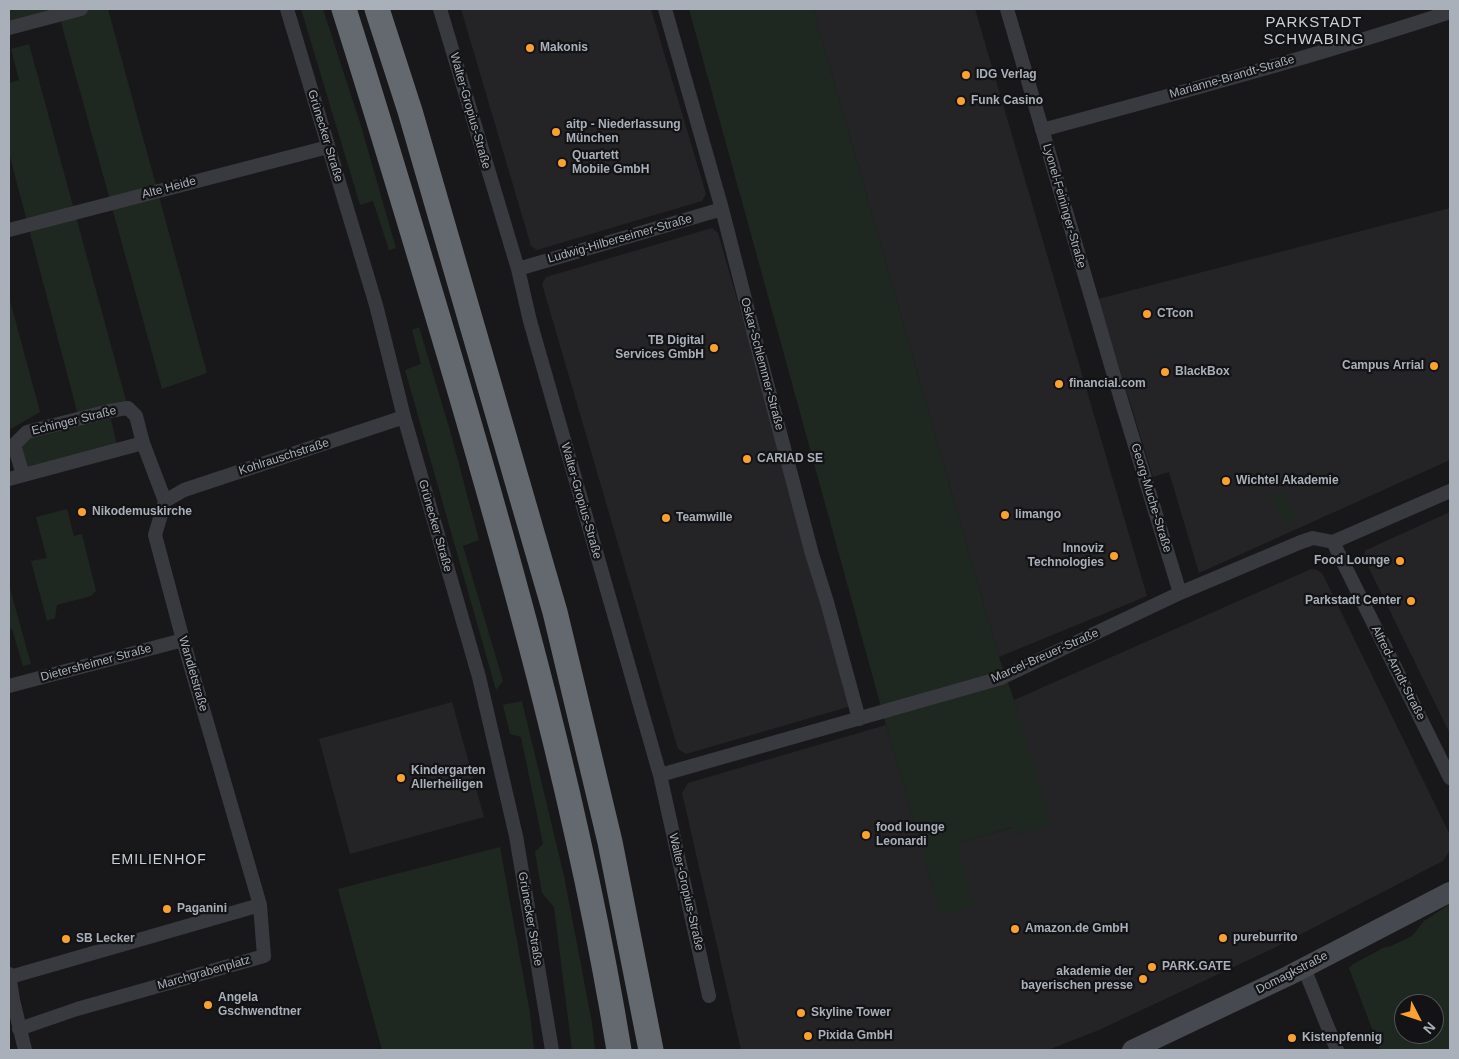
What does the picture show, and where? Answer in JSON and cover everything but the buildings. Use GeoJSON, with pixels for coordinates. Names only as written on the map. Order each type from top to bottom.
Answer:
{"type":"FeatureCollection","features":[{"type":"Feature","properties":{"kind":"highway"},"geometry":{"type":"LineString","coordinates":[[344,9],[373,99],[478,454],[549,715],[581,852],[609,989],[619,1050]]}},
{"type":"Feature","properties":{"kind":"highway"},"geometry":{"type":"LineString","coordinates":[[377,9],[410,110],[555,612],[610,842],[652,1050]]}},
{"type":"Feature","properties":{"kind":"street"},"geometry":{"type":"LineString","coordinates":[[9,28],[81,9]]}},
{"type":"Feature","properties":{"kind":"street","name":"Grünecker Straße"},"geometry":{"type":"LineString","coordinates":[[287,9],[376,306],[404,417],[479,677],[516,836],[552,1050]]}},
{"type":"Feature","properties":{"kind":"street","name":"Walter-Gropius-Straße"},"geometry":{"type":"LineString","coordinates":[[440,9],[518,269],[530,321],[660,774],[710,996]]}},
{"type":"Feature","properties":{"kind":"street","name":"Oskar-Schlemmer-Straße"},"geometry":{"type":"LineString","coordinates":[[665,9],[722,208],[812,554],[859,719]]}},
{"type":"Feature","properties":{"kind":"street","name":"Lyonel-Feininger-Straße"},"geometry":{"type":"LineString","coordinates":[[1007,9],[1122,403]]}},
{"type":"Feature","properties":{"kind":"street","name":"Marianne-Brandt-Straße"},"geometry":{"type":"LineString","coordinates":[[1042,130],[1200,88],[1450,12]]}},
{"type":"Feature","properties":{"kind":"street","name":"Alte Heide"},"geometry":{"type":"LineString","coordinates":[[9,230],[328,147]]}},
{"type":"Feature","properties":{"kind":"street","name":"Ludwig-Hilberseimer-Straße"},"geometry":{"type":"LineString","coordinates":[[518,269],[722,208]]}},
{"type":"Feature","properties":{"kind":"street","name":"Georg-Muche-Straße"},"geometry":{"type":"LineString","coordinates":[[1122,403],[1180,593]]}},
{"type":"Feature","properties":{"kind":"street","name":"Echinger Straße"},"geometry":{"type":"LineString","coordinates":[[23,475],[14,446],[27,432],[128,408],[136,416],[143,443]]}},
{"type":"Feature","properties":{"kind":"street","name":"Kohlrauschstraße"},"geometry":{"type":"LineString","coordinates":[[165,501],[184,490],[404,417]]}},
{"type":"Feature","properties":{"kind":"street"},"geometry":{"type":"LineString","coordinates":[[9,479],[143,443],[165,501]]}},
{"type":"Feature","properties":{"kind":"street"},"geometry":{"type":"LineString","coordinates":[[1334,542],[1450,491]]}},
{"type":"Feature","properties":{"kind":"street","name":"Wandletstraße"},"geometry":{"type":"LineString","coordinates":[[165,501],[156,535],[183,640],[260,905]]}},
{"type":"Feature","properties":{"kind":"street","name":"Marcel-Breuer-Straße"},"geometry":{"type":"LineString","coordinates":[[660,774],[1001,678],[1180,593],[1313,538],[1334,542]]}},
{"type":"Feature","properties":{"kind":"street","name":"Alfred-Arndt-Straße"},"geometry":{"type":"LineString","coordinates":[[1334,542],[1450,778]]}},
{"type":"Feature","properties":{"kind":"street","name":"Dietersheimer Straße"},"geometry":{"type":"LineString","coordinates":[[9,686],[183,640]]}},
{"type":"Feature","properties":{"kind":"street","name":"Domagkstraße"},"geometry":{"type":"LineString","coordinates":[[1132,1050],[1304,968],[1450,892]]}},
{"type":"Feature","properties":{"kind":"street"},"geometry":{"type":"LineString","coordinates":[[25,1050],[11,1001],[9,975],[260,905]]}},
{"type":"Feature","properties":{"kind":"street","name":"Marchgrabenplatz"},"geometry":{"type":"LineString","coordinates":[[19,1028],[77,1009],[264,956],[260,905]]}},
{"type":"Feature","properties":{"kind":"street"},"geometry":{"type":"LineString","coordinates":[[1304,968],[1337,1050]]}},
{"type":"Feature","properties":{"kind":"shaded area"},"geometry":{"type":"Polygon","coordinates":[[[9,9],[57,9],[9,23],[9,9]]]}},
{"type":"Feature","properties":{"kind":"shaded area"},"geometry":{"type":"Polygon","coordinates":[[[81,9],[108,9],[207,373],[162,389],[59,15],[81,9]]]}},
{"type":"Feature","properties":{"kind":"shaded area"},"geometry":{"type":"Polygon","coordinates":[[[301,9],[323,9],[361,126],[396,248],[389,250],[373,201],[360,205],[301,9]]]}},
{"type":"Feature","properties":{"kind":"shaded area"},"geometry":{"type":"Polygon","coordinates":[[[461,9],[651,9],[706,194],[702,201],[537,250],[531,246],[461,9]]]}},
{"type":"Feature","properties":{"kind":"shaded area"},"geometry":{"type":"Polygon","coordinates":[[[689,9],[813,9],[999,657],[1052,825],[1015,835],[1012,827],[957,844],[975,905],[941,916],[886,725],[689,9]]]}},
{"type":"Feature","properties":{"kind":"shaded area"},"geometry":{"type":"Polygon","coordinates":[[[813,9],[975,9],[1147,596],[999,657],[813,9]]]}},
{"type":"Feature","properties":{"kind":"shaded area"},"geometry":{"type":"Polygon","coordinates":[[[29,44],[128,408],[109,411],[118,449],[23,475],[14,445],[27,432],[79,419],[9,153],[9,83],[19,80],[11,49],[29,44]]]}},
{"type":"Feature","properties":{"kind":"shaded area"},"geometry":{"type":"Polygon","coordinates":[[[1450,208],[1450,460],[1199,573],[1169,472],[1153,477],[1098,299],[1450,208]]]}},
{"type":"Feature","properties":{"kind":"shaded area"},"geometry":{"type":"Polygon","coordinates":[[[712,228],[718,233],[852,699],[848,707],[686,754],[678,749],[542,284],[546,277],[712,228]]]}},
{"type":"Feature","properties":{"kind":"shaded area"},"geometry":{"type":"Polygon","coordinates":[[[9,297],[40,412],[9,430],[9,297]]]}},
{"type":"Feature","properties":{"kind":"shaded area"},"geometry":{"type":"Polygon","coordinates":[[[419,327],[451,434],[479,540],[463,546],[503,681],[496,690],[405,370],[421,364],[412,330],[419,327]]]}},
{"type":"Feature","properties":{"kind":"shaded area"},"geometry":{"type":"Polygon","coordinates":[[[1283,491],[1297,519],[1285,525],[1272,496],[1283,491]]]}},
{"type":"Feature","properties":{"kind":"shaded area"},"geometry":{"type":"Polygon","coordinates":[[[67,509],[74,536],[82,534],[96,591],[91,596],[57,605],[55,618],[47,621],[31,561],[47,558],[36,517],[67,509]]]}},
{"type":"Feature","properties":{"kind":"shaded area"},"geometry":{"type":"Polygon","coordinates":[[[1450,512],[1450,734],[1363,556],[1366,550],[1450,512]]]}},
{"type":"Feature","properties":{"kind":"shaded area"},"geometry":{"type":"Polygon","coordinates":[[[1311,569],[1322,573],[1450,835],[1450,850],[1443,861],[1272,949],[1099,1030],[1048,1050],[741,1050],[682,793],[688,783],[886,725],[941,915],[974,905],[956,844],[1013,827],[1015,835],[1051,824],[1014,700],[1311,569]]]}},
{"type":"Feature","properties":{"kind":"shaded area"},"geometry":{"type":"Polygon","coordinates":[[[9,585],[31,664],[23,666],[12,629],[9,629],[9,585]]]}},
{"type":"Feature","properties":{"kind":"shaded area"},"geometry":{"type":"Polygon","coordinates":[[[522,701],[564,876],[592,1023],[595,1050],[572,1050],[554,907],[542,893],[535,852],[543,844],[521,737],[510,734],[503,705],[522,701]]]}},
{"type":"Feature","properties":{"kind":"shaded area","name":"Kindergarten Allerheiligen"},"geometry":{"type":"Polygon","coordinates":[[[452,702],[484,817],[350,854],[319,739],[452,702]]]}},
{"type":"Feature","properties":{"kind":"shaded area"},"geometry":{"type":"Polygon","coordinates":[[[500,847],[530,1013],[534,1050],[382,1050],[338,889],[500,847]]]}},
{"type":"Feature","properties":{"kind":"shaded area"},"geometry":{"type":"Polygon","coordinates":[[[1450,904],[1450,1050],[1380,1050],[1349,968],[1385,947],[1389,947],[1412,936],[1424,921],[1450,904]]]}},
{"type":"Feature","properties":{"kind":"place","name":"Makonis"},"geometry":{"type":"Point","coordinates":[530,48]}},
{"type":"Feature","properties":{"kind":"place","name":"IDG Verlag"},"geometry":{"type":"Point","coordinates":[966,75]}},
{"type":"Feature","properties":{"kind":"place","name":"Funk Casino"},"geometry":{"type":"Point","coordinates":[961,101]}},
{"type":"Feature","properties":{"kind":"place","name":"aitp - Niederlassung München"},"geometry":{"type":"Point","coordinates":[556,132]}},
{"type":"Feature","properties":{"kind":"place","name":"Quartett Mobile GmbH"},"geometry":{"type":"Point","coordinates":[562,163]}},
{"type":"Feature","properties":{"kind":"place","name":"CTcon"},"geometry":{"type":"Point","coordinates":[1147,314]}},
{"type":"Feature","properties":{"kind":"place","name":"TB Digital Services GmbH"},"geometry":{"type":"Point","coordinates":[714,348]}},
{"type":"Feature","properties":{"kind":"place","name":"Campus Arrial"},"geometry":{"type":"Point","coordinates":[1434,366]}},
{"type":"Feature","properties":{"kind":"place","name":"BlackBox"},"geometry":{"type":"Point","coordinates":[1165,372]}},
{"type":"Feature","properties":{"kind":"place","name":"financial.com"},"geometry":{"type":"Point","coordinates":[1059,384]}},
{"type":"Feature","properties":{"kind":"place","name":"CARIAD SE"},"geometry":{"type":"Point","coordinates":[747,459]}},
{"type":"Feature","properties":{"kind":"place","name":"Wichtel Akademie"},"geometry":{"type":"Point","coordinates":[1226,481]}},
{"type":"Feature","properties":{"kind":"place","name":"Nikodemuskirche"},"geometry":{"type":"Point","coordinates":[82,512]}},
{"type":"Feature","properties":{"kind":"place","name":"limango"},"geometry":{"type":"Point","coordinates":[1005,515]}},
{"type":"Feature","properties":{"kind":"place","name":"Teamwille"},"geometry":{"type":"Point","coordinates":[666,518]}},
{"type":"Feature","properties":{"kind":"place","name":"Innoviz Technologies"},"geometry":{"type":"Point","coordinates":[1114,556]}},
{"type":"Feature","properties":{"kind":"place","name":"Food Lounge"},"geometry":{"type":"Point","coordinates":[1400,561]}},
{"type":"Feature","properties":{"kind":"place","name":"Parkstadt Center"},"geometry":{"type":"Point","coordinates":[1411,601]}},
{"type":"Feature","properties":{"kind":"place","name":"Kindergarten Allerheiligen"},"geometry":{"type":"Point","coordinates":[401,778]}},
{"type":"Feature","properties":{"kind":"place","name":"food lounge Leonardi"},"geometry":{"type":"Point","coordinates":[866,835]}},
{"type":"Feature","properties":{"kind":"place","name":"Paganini"},"geometry":{"type":"Point","coordinates":[167,909]}},
{"type":"Feature","properties":{"kind":"place","name":"Amazon.de GmbH"},"geometry":{"type":"Point","coordinates":[1015,929]}},
{"type":"Feature","properties":{"kind":"place","name":"pureburrito"},"geometry":{"type":"Point","coordinates":[1223,938]}},
{"type":"Feature","properties":{"kind":"place","name":"SB Lecker"},"geometry":{"type":"Point","coordinates":[66,939]}},
{"type":"Feature","properties":{"kind":"place","name":"PARK.GATE"},"geometry":{"type":"Point","coordinates":[1152,967]}},
{"type":"Feature","properties":{"kind":"place","name":"akademie der bayerischen presse"},"geometry":{"type":"Point","coordinates":[1143,979]}},
{"type":"Feature","properties":{"kind":"place","name":"Angela Gschwendtner"},"geometry":{"type":"Point","coordinates":[208,1005]}},
{"type":"Feature","properties":{"kind":"place","name":"Skyline Tower"},"geometry":{"type":"Point","coordinates":[801,1013]}},
{"type":"Feature","properties":{"kind":"place","name":"Pixida GmbH"},"geometry":{"type":"Point","coordinates":[808,1036]}},
{"type":"Feature","properties":{"kind":"place","name":"Kistenpfennig"},"geometry":{"type":"Point","coordinates":[1292,1038]}},
{"type":"Feature","properties":{"kind":"district","name":"PARKSTADT SCHWABING"},"geometry":{"type":"Point","coordinates":[1314,32]}},
{"type":"Feature","properties":{"kind":"district","name":"EMILIENHOF"},"geometry":{"type":"Point","coordinates":[159,860]}}]}
